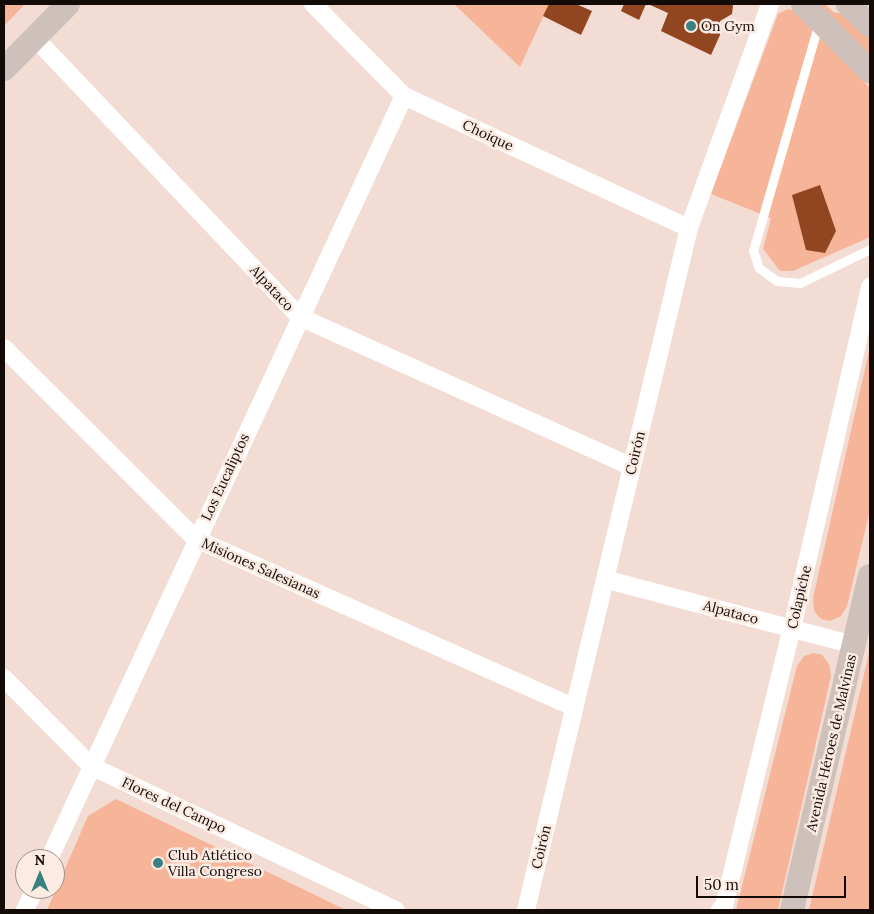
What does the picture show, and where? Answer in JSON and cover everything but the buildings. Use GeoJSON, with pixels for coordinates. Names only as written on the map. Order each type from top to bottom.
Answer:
{"type":"FeatureCollection","features":[{"type":"Feature","properties":{"kind":"main road"},"geometry":{"type":"LineString","coordinates":[[4,68],[68,4]]}},
{"type":"Feature","properties":{"kind":"main road"},"geometry":{"type":"LineString","coordinates":[[848,4],[870,26]]}},
{"type":"Feature","properties":{"kind":"main road"},"geometry":{"type":"LineString","coordinates":[[811,12],[870,71]]}},
{"type":"Feature","properties":{"kind":"main road","name":"Avenida Héroes de Malvinas"},"geometry":{"type":"LineString","coordinates":[[792,910],[870,576]]}},
{"type":"Feature","properties":{"kind":"street","name":"Choique"},"geometry":{"type":"LineString","coordinates":[[314,4],[404,96],[689,228]]}},
{"type":"Feature","properties":{"kind":"street","name":"Coirón"},"geometry":{"type":"LineString","coordinates":[[526,910],[574,707],[608,580],[632,467],[689,228],[770,4]]}},
{"type":"Feature","properties":{"kind":"street","name":"Alpataco"},"geometry":{"type":"LineString","coordinates":[[35,38],[300,318],[632,467]]}},
{"type":"Feature","properties":{"kind":"street","name":"Los Eucaliptos"},"geometry":{"type":"LineString","coordinates":[[54,849],[196,539],[404,96]]}},
{"type":"Feature","properties":{"kind":"street","name":"Colapiche"},"geometry":{"type":"LineString","coordinates":[[723,909],[792,628],[870,287]]}},
{"type":"Feature","properties":{"kind":"street","name":"Misiones Salesianas"},"geometry":{"type":"LineString","coordinates":[[4,348],[196,539],[574,707]]}},
{"type":"Feature","properties":{"kind":"street","name":"Alpataco"},"geometry":{"type":"LineString","coordinates":[[608,580],[854,645]]}},
{"type":"Feature","properties":{"kind":"street","name":"Flores del Campo"},"geometry":{"type":"LineString","coordinates":[[4,678],[92,766],[396,910]]}},
{"type":"Feature","properties":{"kind":"lane"},"geometry":{"type":"LineString","coordinates":[[811,12],[753,250],[759,268],[777,281],[800,283],[870,249]]}},
{"type":"Feature","properties":{"kind":"shaded area"},"geometry":{"type":"Polygon","coordinates":[[[4,4],[25,4],[4,26],[4,4]]]}},
{"type":"Feature","properties":{"kind":"shaded area"},"geometry":{"type":"Polygon","coordinates":[[[454,4],[549,4],[520,67],[454,4]]]}},
{"type":"Feature","properties":{"kind":"shaded area"},"geometry":{"type":"Polygon","coordinates":[[[818,4],[825,4],[833,12],[846,14],[870,38],[870,56],[818,4]]]}},
{"type":"Feature","properties":{"kind":"shaded area"},"geometry":{"type":"Polygon","coordinates":[[[788,9],[799,12],[870,88],[870,237],[793,271],[780,271],[763,249],[771,218],[711,194],[778,14],[788,9]]]}},
{"type":"Feature","properties":{"kind":"shaded area"},"geometry":{"type":"Polygon","coordinates":[[[870,347],[870,510],[847,606],[841,616],[830,621],[821,619],[814,611],[813,598],[870,347]]]}},
{"type":"Feature","properties":{"kind":"shaded area"},"geometry":{"type":"Polygon","coordinates":[[[870,649],[870,910],[809,910],[870,649]]]}},
{"type":"Feature","properties":{"kind":"shaded area"},"geometry":{"type":"Polygon","coordinates":[[[813,653],[822,655],[829,664],[831,676],[778,910],[736,910],[797,666],[804,656],[813,653]]]}},
{"type":"Feature","properties":{"kind":"shaded area","name":"Club Atlético Villa Congreso"},"geometry":{"type":"Polygon","coordinates":[[[116,799],[346,910],[47,910],[52,899],[65,899],[65,869],[88,816],[116,799]]]}},
{"type":"Feature","properties":{"kind":"place","name":"On Gym"},"geometry":{"type":"Point","coordinates":[691,26]}},
{"type":"Feature","properties":{"kind":"place","name":"Club Atlético Villa Congreso"},"geometry":{"type":"Point","coordinates":[158,863]}}]}
